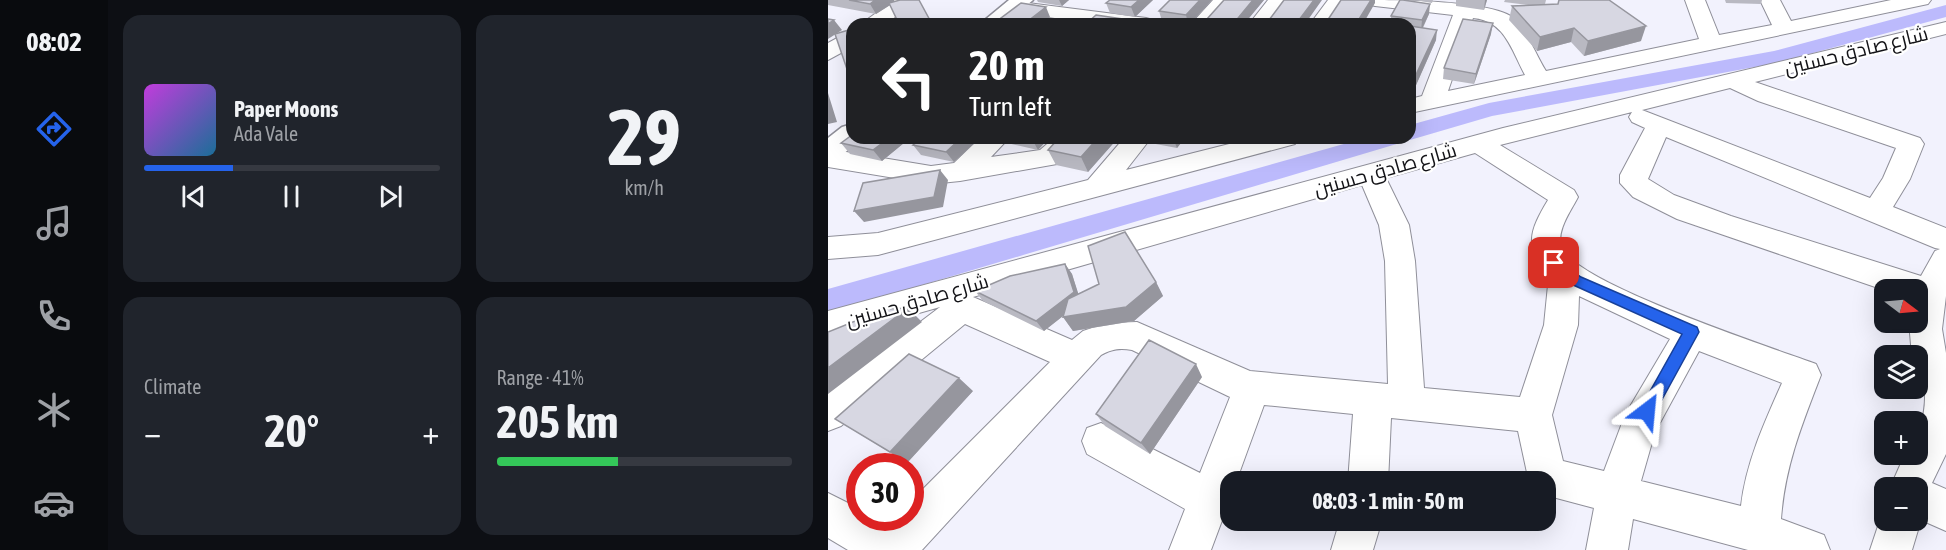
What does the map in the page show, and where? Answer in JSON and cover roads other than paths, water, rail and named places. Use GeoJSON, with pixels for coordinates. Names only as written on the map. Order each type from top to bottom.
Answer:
{"type":"FeatureCollection","features":[{"type":"Feature","properties":{"kind":"main road"},"geometry":{"type":"LineString","coordinates":[[999,18],[1018,4]]}},
{"type":"Feature","properties":{"kind":"main road"},"geometry":{"type":"LineString","coordinates":[[828,152],[846,138]]}},
{"type":"Feature","properties":{"kind":"street"},"geometry":{"type":"LineString","coordinates":[[881,18],[907,0]]}},
{"type":"Feature","properties":{"kind":"street"},"geometry":{"type":"LineString","coordinates":[[1062,18],[1083,0]]}},
{"type":"Feature","properties":{"kind":"street"},"geometry":{"type":"LineString","coordinates":[[1103,18],[1123,0]]}},
{"type":"Feature","properties":{"kind":"street"},"geometry":{"type":"LineString","coordinates":[[1208,18],[1224,0]]}},
{"type":"Feature","properties":{"kind":"street"},"geometry":{"type":"LineString","coordinates":[[1265,18],[1279,0]]}},
{"type":"Feature","properties":{"kind":"street"},"geometry":{"type":"LineString","coordinates":[[1325,18],[1338,0]]}},
{"type":"Feature","properties":{"kind":"street"},"geometry":{"type":"LineString","coordinates":[[1695,0],[1712,45]]}},
{"type":"Feature","properties":{"kind":"street"},"geometry":{"type":"LineString","coordinates":[[1770,0],[1785,30]]}},
{"type":"Feature","properties":{"kind":"street","name":"شارع صادق حسنين"},"geometry":{"type":"LineString","coordinates":[[1416,105],[1785,30],[1855,7],[1921,0]]}},
{"type":"Feature","properties":{"kind":"street"},"geometry":{"type":"LineString","coordinates":[[1381,18],[1386,1],[1497,7],[1539,79]]}},
{"type":"Feature","properties":{"kind":"street"},"geometry":{"type":"LineString","coordinates":[[1018,4],[1058,18]]}},
{"type":"Feature","properties":{"kind":"street"},"geometry":{"type":"LineString","coordinates":[[1432,101],[1452,6]]}},
{"type":"Feature","properties":{"kind":"street"},"geometry":{"type":"LineString","coordinates":[[1153,18],[1163,8]]}},
{"type":"Feature","properties":{"kind":"street","name":"شارع صادق حسنين"},"geometry":{"type":"LineString","coordinates":[[828,325],[957,299],[1370,173],[1478,143],[1946,28]]}},
{"type":"Feature","properties":{"kind":"street"},"geometry":{"type":"LineString","coordinates":[[1636,34],[1662,55]]}},
{"type":"Feature","properties":{"kind":"street"},"geometry":{"type":"LineString","coordinates":[[1917,35],[1946,47]]}},
{"type":"Feature","properties":{"kind":"street"},"geometry":{"type":"LineString","coordinates":[[828,53],[846,41]]}},
{"type":"Feature","properties":{"kind":"street"},"geometry":{"type":"LineString","coordinates":[[1731,81],[1767,96],[1911,144],[1896,179],[1876,211]]}},
{"type":"Feature","properties":{"kind":"street"},"geometry":{"type":"LineString","coordinates":[[1620,108],[1946,240]]}},
{"type":"Feature","properties":{"kind":"street"},"geometry":{"type":"LineString","coordinates":[[1659,125],[1634,175],[1634,183],[1642,190],[1753,236],[1930,292]]}},
{"type":"Feature","properties":{"kind":"street"},"geometry":{"type":"LineString","coordinates":[[1478,143],[1564,197],[1545,236],[1548,254],[1565,273],[1608,296],[1692,332],[1803,375],[1779,433],[1764,482],[1759,532]]}},
{"type":"Feature","properties":{"kind":"street"},"geometry":{"type":"LineString","coordinates":[[960,172],[990,144]]}},
{"type":"Feature","properties":{"kind":"street"},"geometry":{"type":"LineString","coordinates":[[828,158],[917,175],[960,172],[1048,158],[1063,144]]}},
{"type":"Feature","properties":{"kind":"street"},"geometry":{"type":"LineString","coordinates":[[1098,186],[1133,144]]}},
{"type":"Feature","properties":{"kind":"street"},"geometry":{"type":"LineString","coordinates":[[1185,163],[1199,144]]}},
{"type":"Feature","properties":{"kind":"street"},"geometry":{"type":"LineString","coordinates":[[828,248],[878,244],[1258,144]]}},
{"type":"Feature","properties":{"kind":"street"},"geometry":{"type":"LineString","coordinates":[[1370,173],[1394,225],[1404,310],[1390,401],[1371,471]]}},
{"type":"Feature","properties":{"kind":"street"},"geometry":{"type":"LineString","coordinates":[[1914,477],[1941,421],[1945,383],[1925,341],[1930,292],[1933,281],[1946,259]]}},
{"type":"Feature","properties":{"kind":"street"},"geometry":{"type":"LineString","coordinates":[[1565,273],[1561,325],[1533,415],[1547,476],[1759,532],[1807,550]]}},
{"type":"Feature","properties":{"kind":"street"},"geometry":{"type":"LineString","coordinates":[[828,414],[957,299],[1077,358]]}},
{"type":"Feature","properties":{"kind":"street"},"geometry":{"type":"LineString","coordinates":[[1607,550],[1617,494],[1638,427],[1692,332]]}},
{"type":"Feature","properties":{"kind":"street"},"geometry":{"type":"LineString","coordinates":[[828,514],[875,547],[1077,358],[1104,336],[1122,333],[1137,336],[1252,388],[1533,415]]}},
{"type":"Feature","properties":{"kind":"street"},"geometry":{"type":"LineString","coordinates":[[1190,550],[1252,388]]}},
{"type":"Feature","properties":{"kind":"street"},"geometry":{"type":"LineString","coordinates":[[1101,441],[1209,500]]}},
{"type":"Feature","properties":{"kind":"street"},"geometry":{"type":"LineString","coordinates":[[1928,502],[1946,510]]}},
{"type":"Feature","properties":{"kind":"street"},"geometry":{"type":"LineString","coordinates":[[1352,550],[1358,531]]}},
{"type":"Feature","properties":{"kind":"street"},"geometry":{"type":"LineString","coordinates":[[1891,550],[1897,531]]}},
{"type":"Feature","properties":{"kind":"waterway"},"geometry":{"type":"LineString","coordinates":[[1416,131],[1489,110],[1776,57],[1946,11]]}},
{"type":"Feature","properties":{"kind":"waterway"},"geometry":{"type":"LineString","coordinates":[[828,301],[1371,144]]}}]}
